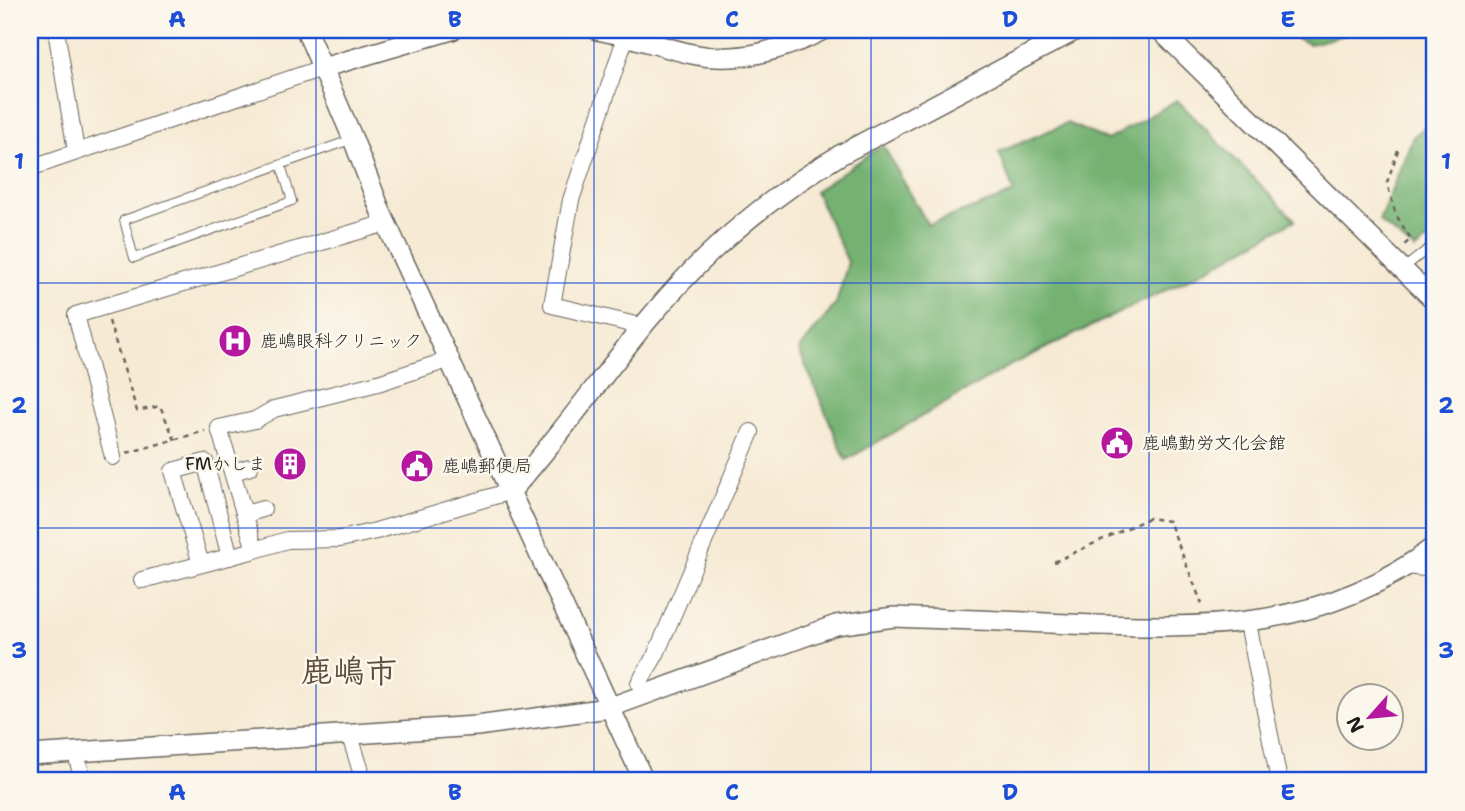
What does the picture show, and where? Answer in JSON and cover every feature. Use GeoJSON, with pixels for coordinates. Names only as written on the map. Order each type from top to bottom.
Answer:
{"type":"FeatureCollection","features":[{"type":"Feature","properties":{"kind":"street"},"geometry":{"type":"LineString","coordinates":[[56,30],[76,151]]}},
{"type":"Feature","properties":{"kind":"street"},"geometry":{"type":"LineString","coordinates":[[306,30],[354,139],[386,223],[644,781]]}},
{"type":"Feature","properties":{"kind":"street"},"geometry":{"type":"LineString","coordinates":[[30,168],[322,68],[446,30]]}},
{"type":"Feature","properties":{"kind":"street"},"geometry":{"type":"LineString","coordinates":[[597,30],[627,32],[692,54],[715,57],[743,56],[823,30]]}},
{"type":"Feature","properties":{"kind":"street"},"geometry":{"type":"LineString","coordinates":[[142,580],[287,540],[340,539],[376,531],[511,491],[644,327],[708,255],[807,175],[1076,30]]}},
{"type":"Feature","properties":{"kind":"street"},"geometry":{"type":"LineString","coordinates":[[1160,30],[1401,258],[1435,301]]}},
{"type":"Feature","properties":{"kind":"street"},"geometry":{"type":"LineString","coordinates":[[627,32],[571,200],[552,305],[644,327]]}},
{"type":"Feature","properties":{"kind":"street"},"geometry":{"type":"LineString","coordinates":[[113,457],[76,315],[386,223]]}},
{"type":"Feature","properties":{"kind":"street"},"geometry":{"type":"LineString","coordinates":[[255,550],[219,428],[255,419],[274,409],[378,383],[451,359]]}},
{"type":"Feature","properties":{"kind":"street"},"geometry":{"type":"LineString","coordinates":[[639,683],[656,654],[751,432]]}},
{"type":"Feature","properties":{"kind":"street"},"geometry":{"type":"LineString","coordinates":[[201,564],[173,471],[205,462],[230,557]]}},
{"type":"Feature","properties":{"kind":"street"},"geometry":{"type":"LineString","coordinates":[[233,472],[250,467]]}},
{"type":"Feature","properties":{"kind":"street"},"geometry":{"type":"LineString","coordinates":[[245,514],[263,509]]}},
{"type":"Feature","properties":{"kind":"street"},"geometry":{"type":"LineString","coordinates":[[30,755],[477,726],[608,708],[806,635],[862,621],[894,617],[1157,628],[1248,623],[1323,606],[1352,595],[1435,546]]}},
{"type":"Feature","properties":{"kind":"street"},"geometry":{"type":"LineString","coordinates":[[1405,566],[1435,569]]}},
{"type":"Feature","properties":{"kind":"street"},"geometry":{"type":"LineString","coordinates":[[1248,623],[1279,781]]}},
{"type":"Feature","properties":{"kind":"street"},"geometry":{"type":"LineString","coordinates":[[350,736],[364,781]]}},
{"type":"Feature","properties":{"kind":"street"},"geometry":{"type":"LineString","coordinates":[[76,754],[83,781]]}},
{"type":"Feature","properties":{"kind":"lane"},"geometry":{"type":"LineString","coordinates":[[281,165],[292,201],[134,258],[124,220],[354,139]]}},
{"type":"Feature","properties":{"kind":"lane"},"geometry":{"type":"LineString","coordinates":[[1401,258],[1435,243]]}},
{"type":"Feature","properties":{"kind":"path"},"geometry":{"type":"LineString","coordinates":[[1398,150],[1387,183],[1396,215],[1411,239],[1401,258]]}},
{"type":"Feature","properties":{"kind":"path"},"geometry":{"type":"LineString","coordinates":[[104,306],[137,411],[160,406],[175,440]]}},
{"type":"Feature","properties":{"kind":"path"},"geometry":{"type":"LineString","coordinates":[[113,457],[219,428]]}},
{"type":"Feature","properties":{"kind":"path"},"geometry":{"type":"LineString","coordinates":[[1054,562],[1149,518],[1169,521],[1202,604]]}},
{"type":"Feature","properties":{"kind":"green space"},"geometry":{"type":"Polygon","coordinates":[[[1293,30],[1387,30],[1382,33],[1352,33],[1310,44],[1287,34],[1293,30]]]}},
{"type":"Feature","properties":{"kind":"green space"},"geometry":{"type":"Polygon","coordinates":[[[1177,100],[1295,220],[1195,276],[1013,364],[846,460],[799,350],[836,304],[848,262],[815,191],[883,145],[928,225],[1014,193],[999,152],[1067,123],[1107,140],[1177,100]]]}},
{"type":"Feature","properties":{"kind":"green space"},"geometry":{"type":"Polygon","coordinates":[[[1435,118],[1435,234],[1415,250],[1379,221],[1413,137],[1435,118]]]}},
{"type":"Feature","properties":{"kind":"place","name":"鹿嶋眼科クリニック"},"geometry":{"type":"Point","coordinates":[235,341]}},
{"type":"Feature","properties":{"kind":"place","name":"鹿嶋勤労文化会館"},"geometry":{"type":"Point","coordinates":[1117,443]}},
{"type":"Feature","properties":{"kind":"place","name":"FMかしま"},"geometry":{"type":"Point","coordinates":[290,464]}},
{"type":"Feature","properties":{"kind":"place","name":"鹿嶋郵便局"},"geometry":{"type":"Point","coordinates":[417,466]}},
{"type":"Feature","properties":{"kind":"district","name":"鹿嶋市"},"geometry":{"type":"Point","coordinates":[349,670]}}]}
